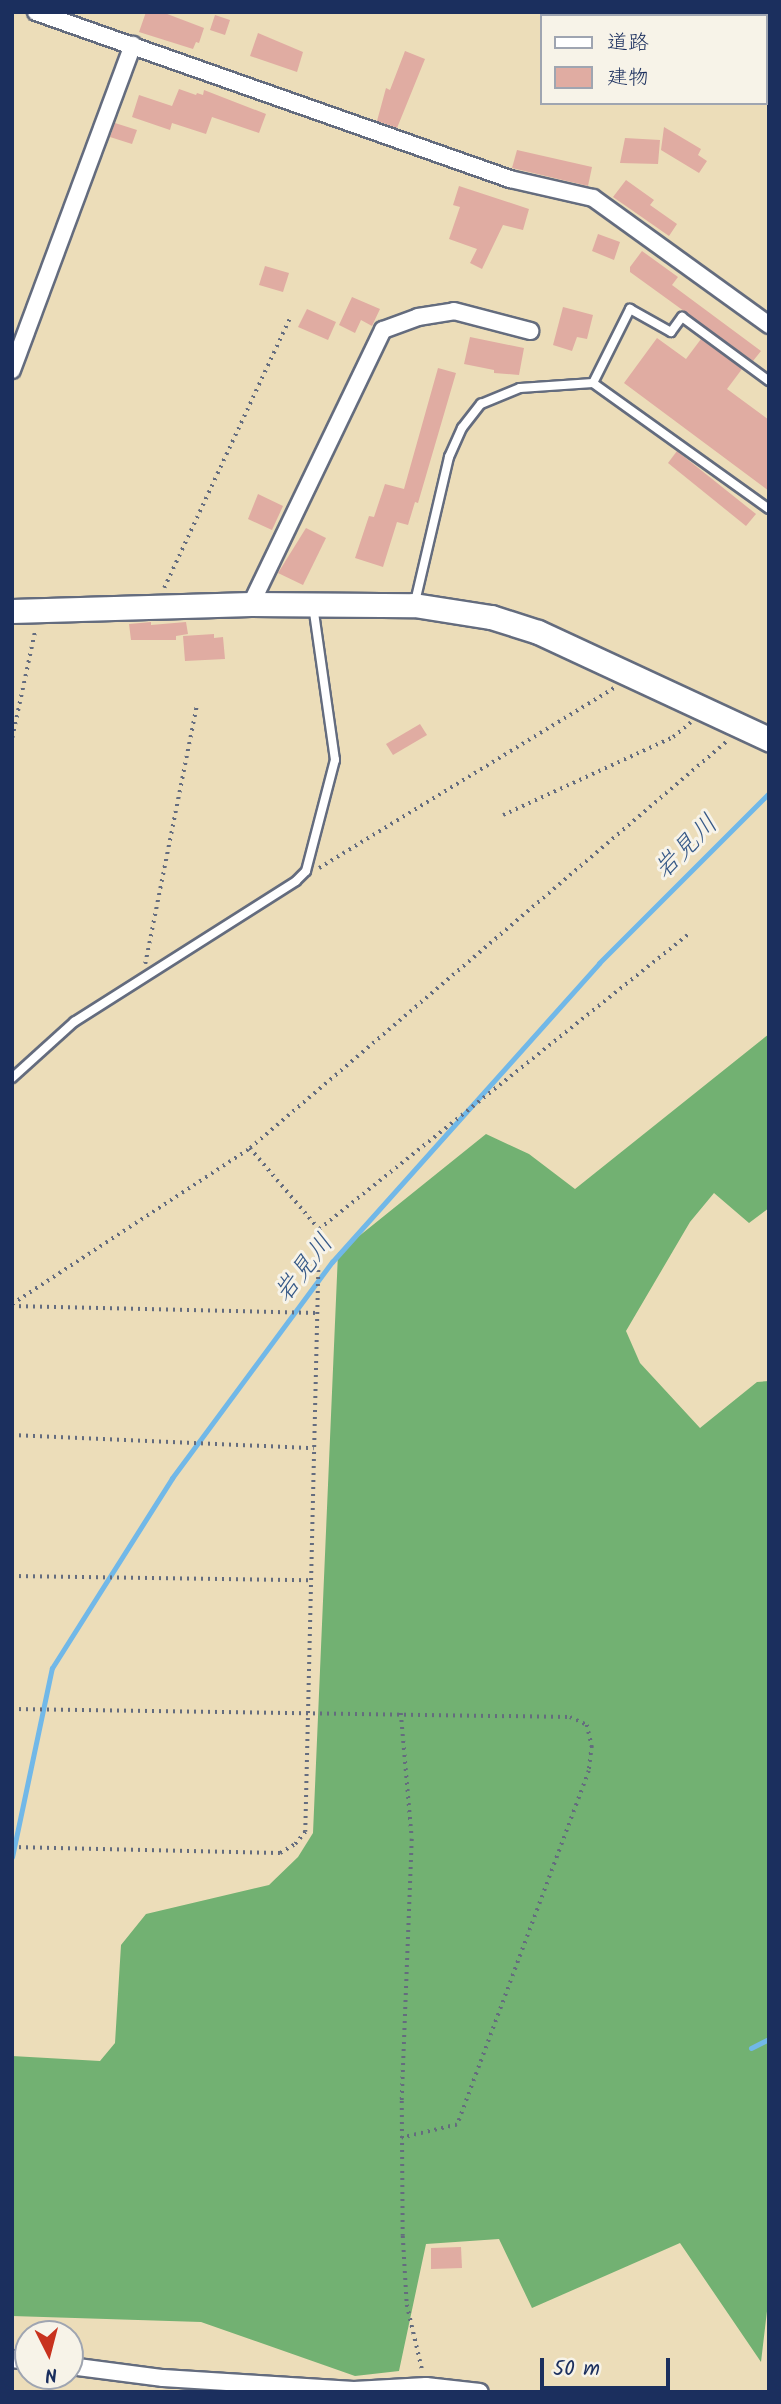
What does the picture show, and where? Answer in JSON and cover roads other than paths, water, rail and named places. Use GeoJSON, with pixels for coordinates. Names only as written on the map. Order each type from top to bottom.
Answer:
{"type":"FeatureCollection","features":[{"type":"Feature","properties":{"kind":"street"},"geometry":{"type":"LineString","coordinates":[[36,12],[510,179],[593,198],[615,211],[769,325]]}},
{"type":"Feature","properties":{"kind":"street"},"geometry":{"type":"LineString","coordinates":[[12,370],[132,45]]}},
{"type":"Feature","properties":{"kind":"street"},"geometry":{"type":"LineString","coordinates":[[251,604],[383,330],[418,317],[454,311],[530,331]]}},
{"type":"Feature","properties":{"kind":"street"},"geometry":{"type":"LineString","coordinates":[[12,611],[154,609],[251,604],[414,606],[491,617],[538,632],[769,739]]}},
{"type":"Feature","properties":{"kind":"street"},"geometry":{"type":"LineString","coordinates":[[84,2369],[163,2385],[354,2391],[426,2386],[480,2392]]}},
{"type":"Feature","properties":{"kind":"lane"},"geometry":{"type":"LineString","coordinates":[[593,383],[630,309],[671,332],[681,317],[769,381]]}},
{"type":"Feature","properties":{"kind":"lane"},"geometry":{"type":"LineString","coordinates":[[414,606],[449,457],[462,428],[481,404],[520,388],[593,383],[769,509]]}},
{"type":"Feature","properties":{"kind":"lane"},"geometry":{"type":"LineString","coordinates":[[12,1078],[74,1022],[296,881],[306,871],[335,760],[313,606]]}},
{"type":"Feature","properties":{"kind":"waterway","name":"岩見川"},"geometry":{"type":"LineString","coordinates":[[12,1857],[52,1668],[172,1478],[332,1262],[599,963],[769,793]]}},
{"type":"Feature","properties":{"kind":"waterway"},"geometry":{"type":"LineString","coordinates":[[751,2048],[769,2039]]}}]}
